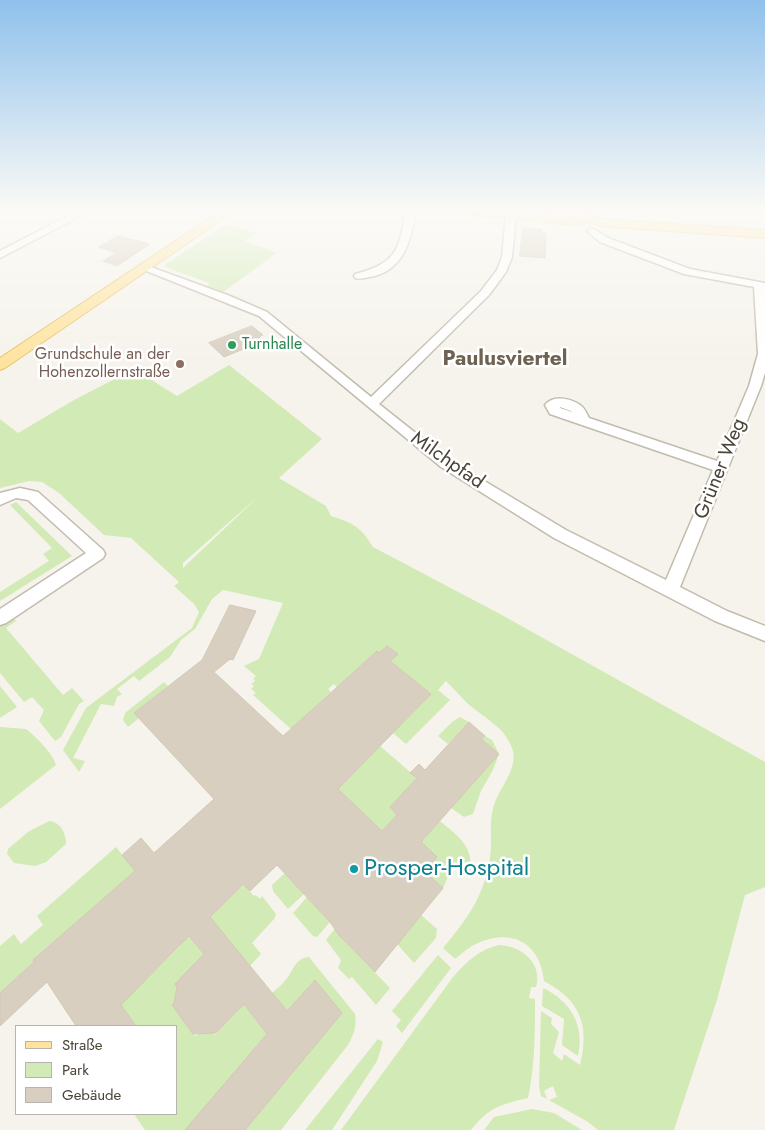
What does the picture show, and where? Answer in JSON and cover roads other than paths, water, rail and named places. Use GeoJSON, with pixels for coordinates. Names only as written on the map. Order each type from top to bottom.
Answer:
{"type":"FeatureCollection","features":[{"type":"Feature","properties":{"kind":"main road"},"geometry":{"type":"LineString","coordinates":[[1,362],[152,263]]}},
{"type":"Feature","properties":{"kind":"street"},"geometry":{"type":"LineString","coordinates":[[359,276],[376,274],[391,263]]}},
{"type":"Feature","properties":{"kind":"street"},"geometry":{"type":"LineString","coordinates":[[371,404],[485,293],[502,270],[505,263]]}},
{"type":"Feature","properties":{"kind":"street"},"geometry":{"type":"LineString","coordinates":[[664,263],[688,272],[762,286]]}},
{"type":"Feature","properties":{"kind":"street","name":"Milchpfad"},"geometry":{"type":"LineString","coordinates":[[144,268],[263,314],[446,464],[560,534],[721,616],[765,634]]}},
{"type":"Feature","properties":{"kind":"street","name":"Grüner Weg"},"geometry":{"type":"LineString","coordinates":[[670,591],[722,468],[760,387],[764,354],[762,286]]}},
{"type":"Feature","properties":{"kind":"street"},"geometry":{"type":"LineString","coordinates":[[584,420],[722,468]]}},
{"type":"Feature","properties":{"kind":"street"},"geometry":{"type":"LineString","coordinates":[[0,500],[15,492],[25,492],[33,496],[97,554],[0,618]]}},
{"type":"Feature","properties":{"kind":"place","name":"Turnhalle"},"geometry":{"type":"Point","coordinates":[232,345]}},
{"type":"Feature","properties":{"kind":"place","name":"Grundschule an der Hohenzollernstraße"},"geometry":{"type":"Point","coordinates":[180,364]}},
{"type":"Feature","properties":{"kind":"place","name":"Prosper-Hospital"},"geometry":{"type":"Point","coordinates":[354,869]}},
{"type":"Feature","properties":{"kind":"district","name":"Paulusviertel"},"geometry":{"type":"Point","coordinates":[505,360]}}]}
